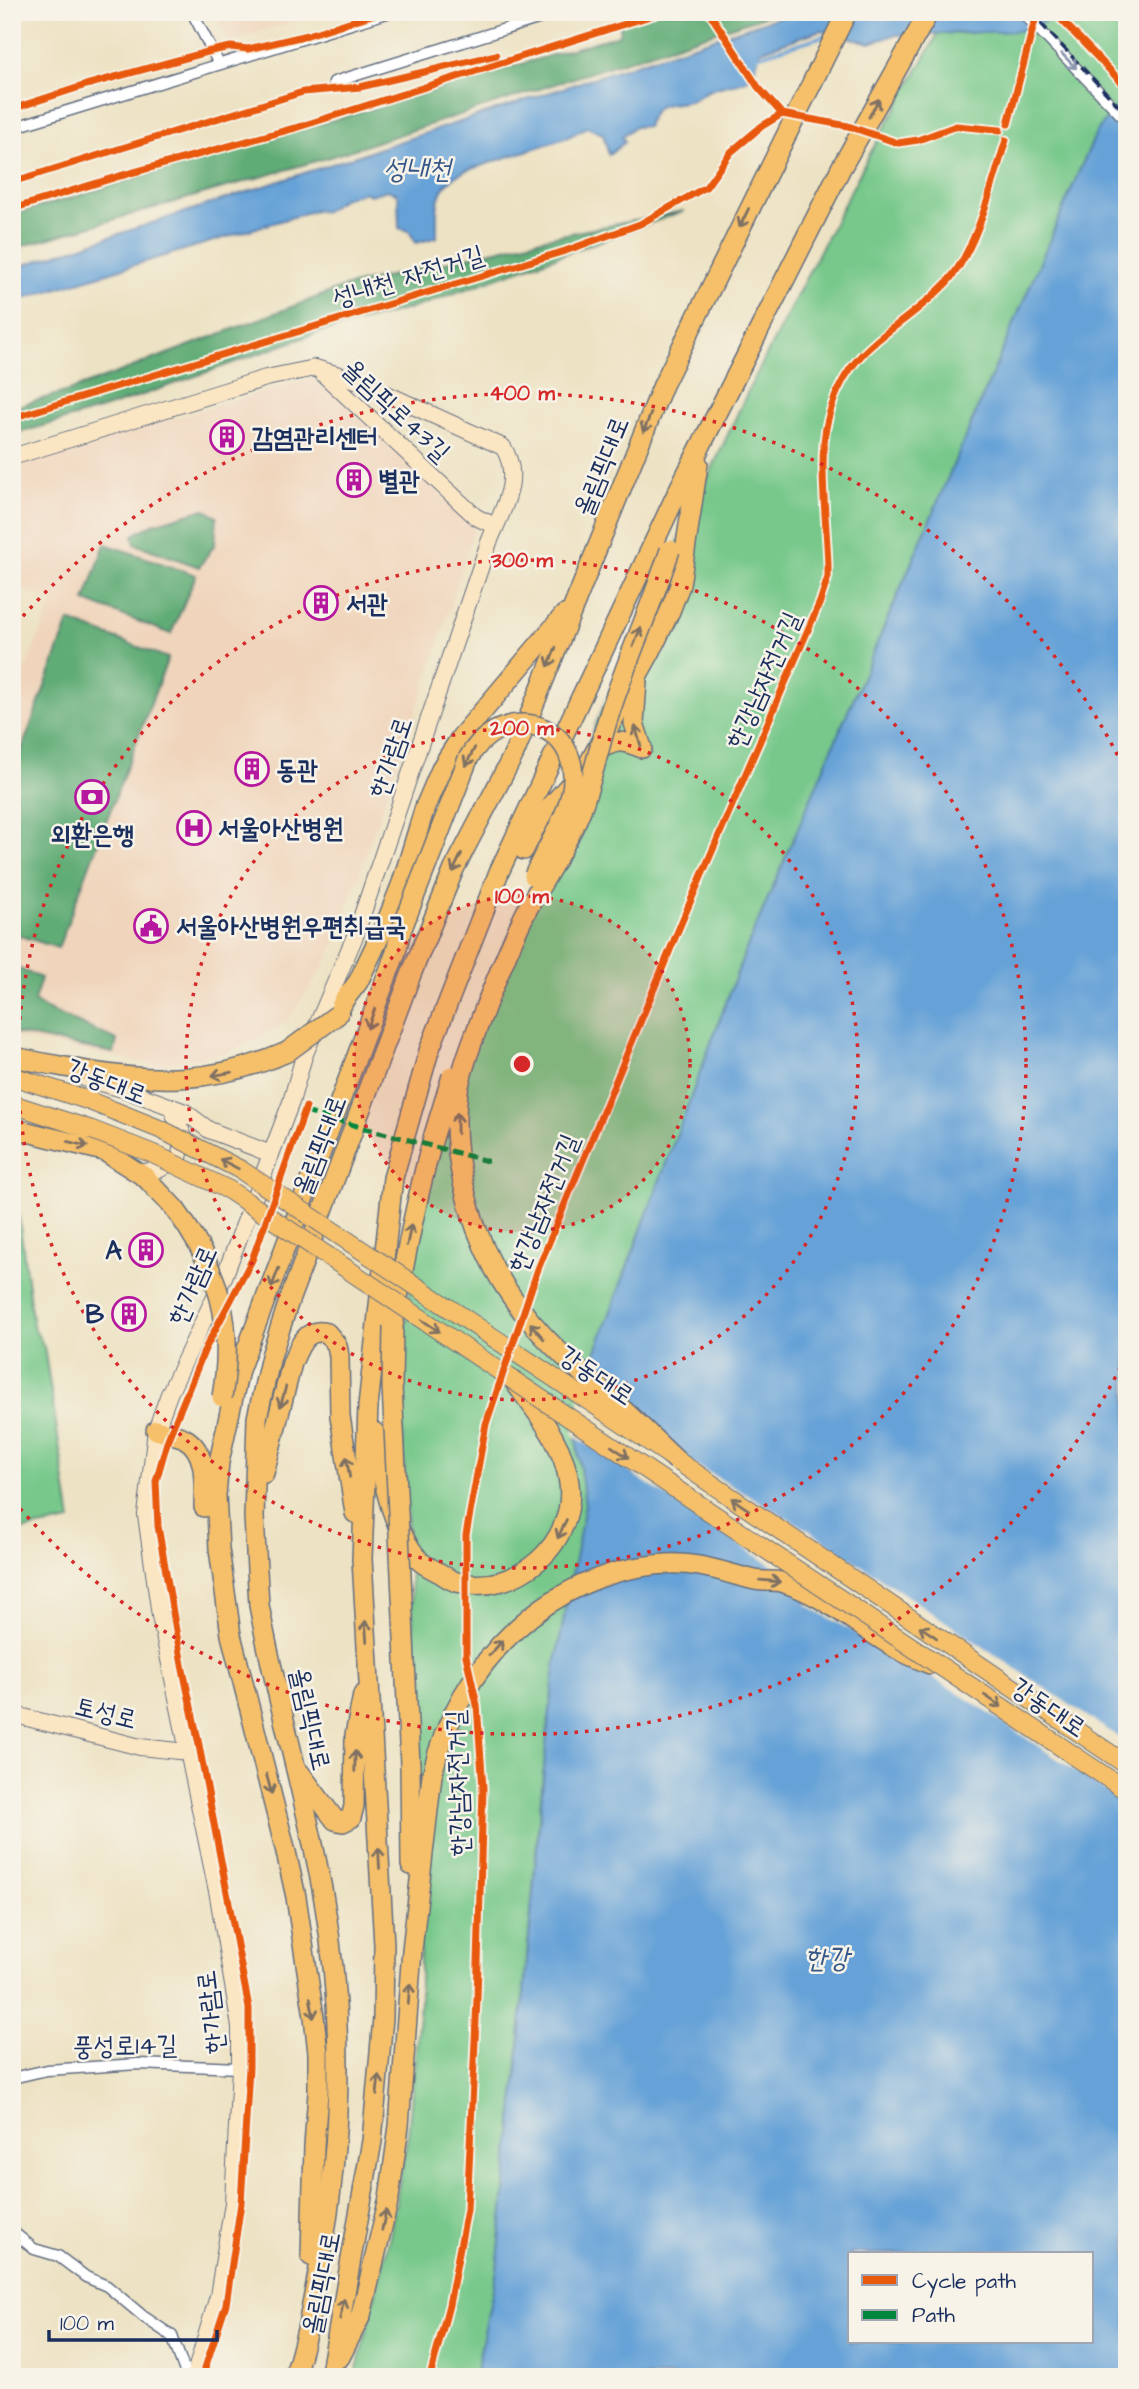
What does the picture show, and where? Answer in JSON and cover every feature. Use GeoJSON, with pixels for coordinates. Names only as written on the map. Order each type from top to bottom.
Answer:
{"type":"FeatureCollection","features":[{"type":"Feature","properties":{"kind":"highway","name":"올림픽대로"},"geometry":{"type":"LineString","coordinates":[[294,2377],[310,2319],[330,2199],[340,2078],[339,2027],[335,1975],[323,1896],[259,1605],[254,1517],[257,1418],[271,1356],[412,972],[454,869],[514,754],[663,385],[847,12]]}},
{"type":"Feature","properties":{"kind":"highway","name":"올림픽대로"},"geometry":{"type":"LineString","coordinates":[[331,2377],[372,2141],[383,2018],[384,1945],[362,1559],[368,1406],[393,1178],[429,1051],[499,872],[680,487],[841,168],[929,12]]}},
{"type":"Feature","properties":{"kind":"highway"},"geometry":{"type":"LineString","coordinates":[[447,1004],[485,941],[509,880],[534,829],[589,764],[670,611],[680,585],[700,451]]}},
{"type":"Feature","properties":{"kind":"highway"},"geometry":{"type":"LineString","coordinates":[[677,1461],[549,1345],[509,1293],[484,1247],[469,1201],[457,1137],[459,1088],[479,1025],[527,911],[563,849],[579,813],[619,686],[670,550],[680,487]]}},
{"type":"Feature","properties":{"kind":"highway"},"geometry":{"type":"LineString","coordinates":[[337,1015],[344,1000],[358,982],[387,920],[425,807],[451,750],[573,604]]}},
{"type":"Feature","properties":{"kind":"highway"},"geometry":{"type":"LineString","coordinates":[[596,751],[615,741],[642,748],[634,723],[638,675]]}},
{"type":"Feature","properties":{"kind":"highway"},"geometry":{"type":"LineString","coordinates":[[219,1462],[239,1370],[313,1178],[396,952],[401,931],[473,750],[488,734],[508,725],[527,724],[547,731],[556,738],[569,757],[573,774],[572,795],[536,871],[448,1086],[407,1243],[394,1326],[392,1386],[410,1765],[412,1950]]}},
{"type":"Feature","properties":{"kind":"highway"},"geometry":{"type":"LineString","coordinates":[[15,1063],[132,1078],[171,1079],[239,1070],[287,1052],[356,1002],[401,931]]}},
{"type":"Feature","properties":{"kind":"highway"},"geometry":{"type":"LineString","coordinates":[[448,1086],[479,1025]]}},
{"type":"Feature","properties":{"kind":"highway"},"geometry":{"type":"LineString","coordinates":[[12,1128],[104,1151],[139,1173],[175,1209],[200,1246],[218,1286],[228,1350],[219,1417],[217,1522],[226,1608],[296,1897],[318,2053],[310,2319]]}},
{"type":"Feature","properties":{"kind":"highway"},"geometry":{"type":"LineString","coordinates":[[254,1517],[297,1349],[308,1334],[314,1331],[327,1333],[337,1345],[339,1356],[340,1416],[362,1559]]}},
{"type":"Feature","properties":{"kind":"highway"},"geometry":{"type":"LineString","coordinates":[[368,1406],[390,1506],[401,1531],[421,1562],[456,1582],[495,1584],[515,1576],[543,1558],[561,1534],[569,1512],[569,1483],[559,1445],[513,1380]]}},
{"type":"Feature","properties":{"kind":"highway"},"geometry":{"type":"LineString","coordinates":[[156,1430],[183,1438],[191,1444],[201,1461],[207,1553],[217,1614],[228,1664],[246,1723],[262,1758]]}},
{"type":"Feature","properties":{"kind":"highway"},"geometry":{"type":"LineString","coordinates":[[331,2377],[360,2315],[389,2198],[399,2126],[412,1950],[428,1797],[436,1754],[450,1716],[487,1658],[505,1638],[548,1605],[597,1577],[658,1564],[691,1564],[712,1567],[756,1580],[780,1582],[833,1608],[900,1651],[953,1674]]}},
{"type":"Feature","properties":{"kind":"highway"},"geometry":{"type":"LineString","coordinates":[[295,1766],[335,1820],[343,1822],[351,1818],[354,1805],[355,1735],[368,1665]]}},
{"type":"Feature","properties":{"kind":"main road","name":"강동대로"},"geometry":{"type":"LineString","coordinates":[[15,1063],[86,1100],[162,1130],[241,1170],[1127,1766]]}},
{"type":"Feature","properties":{"kind":"main road","name":"강동대로"},"geometry":{"type":"LineString","coordinates":[[12,1104],[151,1153],[229,1190],[1127,1791]]}},
{"type":"Feature","properties":{"kind":"street"},"geometry":{"type":"LineString","coordinates":[[192,12],[219,64]]}},
{"type":"Feature","properties":{"kind":"street"},"geometry":{"type":"LineString","coordinates":[[12,128],[390,12]]}},
{"type":"Feature","properties":{"kind":"street"},"geometry":{"type":"LineString","coordinates":[[334,82],[559,12]]}},
{"type":"Feature","properties":{"kind":"street"},"geometry":{"type":"LineString","coordinates":[[1022,12],[1127,121]]}},
{"type":"Feature","properties":{"kind":"street","name":"올림픽로43길"},"geometry":{"type":"LineString","coordinates":[[12,457],[266,378],[315,368],[475,517],[495,526]]}},
{"type":"Feature","properties":{"kind":"street","name":"한가람로"},"geometry":{"type":"LineString","coordinates":[[194,2377],[218,2296],[233,2203],[240,2027],[218,1896],[160,1616],[146,1515],[156,1430],[169,1394],[224,1277],[291,1102],[304,1056],[355,936],[512,482],[510,458],[503,447],[356,380],[315,368]]}},
{"type":"Feature","properties":{"kind":"street"},"geometry":{"type":"LineString","coordinates":[[15,1063],[126,1090],[185,1112],[209,1130],[271,1154]]}},
{"type":"Feature","properties":{"kind":"street"},"geometry":{"type":"LineString","coordinates":[[139,1173],[160,1169],[179,1158],[184,1137],[171,1107]]}},
{"type":"Feature","properties":{"kind":"street"},"geometry":{"type":"LineString","coordinates":[[184,1137],[209,1130]]}},
{"type":"Feature","properties":{"kind":"street","name":"토성로"},"geometry":{"type":"LineString","coordinates":[[12,1714],[140,1747],[188,1752]]}},
{"type":"Feature","properties":{"kind":"street","name":"풍성로14길"},"geometry":{"type":"LineString","coordinates":[[12,2078],[47,2070],[138,2064],[240,2068]]}},
{"type":"Feature","properties":{"kind":"street"},"geometry":{"type":"LineString","coordinates":[[12,2231],[34,2249],[58,2256],[86,2277],[107,2286],[172,2336],[187,2377]]}},
{"type":"Feature","properties":{"kind":"shaded area"},"geometry":{"type":"Polygon","coordinates":[[[214,12],[319,12],[230,42],[214,12]]]}},
{"type":"Feature","properties":{"kind":"shaded area","name":"서울아산병원"},"geometry":{"type":"Polygon","coordinates":[[[310,378],[324,382],[474,528],[429,674],[330,956],[287,1022],[224,1054],[156,1065],[12,1037],[12,699],[54,601],[12,585],[12,467],[310,378]]]}},
{"type":"Feature","properties":{"kind":"green space"},"geometry":{"type":"Polygon","coordinates":[[[623,12],[777,12],[330,157],[12,249],[12,215],[619,35],[623,12]]]}},
{"type":"Feature","properties":{"kind":"green space"},"geometry":{"type":"Polygon","coordinates":[[[1062,12],[1127,12],[1127,98],[1081,167],[745,952],[587,1375],[585,1505],[543,1774],[497,2270],[475,2377],[355,2377],[390,2235],[408,2134],[420,2004],[416,1675],[401,1410],[403,1349],[418,1219],[435,1133],[599,716],[749,389],[867,159],[938,34],[972,33],[1062,12]]]}},
{"type":"Feature","properties":{"kind":"green space"},"geometry":{"type":"Polygon","coordinates":[[[684,211],[416,307],[317,333],[106,408],[12,435],[12,408],[72,390],[344,287],[546,238],[684,211]]]}},
{"type":"Feature","properties":{"kind":"green space"},"geometry":{"type":"Polygon","coordinates":[[[204,509],[217,517],[215,544],[199,567],[135,544],[133,535],[153,524],[204,509]]]}},
{"type":"Feature","properties":{"kind":"green space"},"geometry":{"type":"Polygon","coordinates":[[[105,544],[196,575],[171,634],[85,601],[105,544]]]}},
{"type":"Feature","properties":{"kind":"green space"},"geometry":{"type":"Polygon","coordinates":[[[69,621],[168,658],[58,948],[12,933],[12,776],[69,621]]]}},
{"type":"Feature","properties":{"kind":"green space"},"geometry":{"type":"Polygon","coordinates":[[[12,966],[41,978],[34,1001],[46,1009],[117,1040],[114,1053],[12,1033],[12,966]]]}},
{"type":"Feature","properties":{"kind":"green space"},"geometry":{"type":"Polygon","coordinates":[[[12,1187],[15,1187],[33,1326],[44,1347],[71,1521],[12,1532],[12,1187]]]}},
{"type":"Feature","properties":{"kind":"water","name":"성내천"},"geometry":{"type":"Polygon","coordinates":[[[794,12],[1071,12],[1019,31],[894,35],[870,43],[821,30],[760,51],[747,79],[705,92],[692,100],[662,105],[654,112],[647,127],[639,126],[630,130],[622,137],[625,142],[609,155],[603,134],[587,127],[568,137],[465,171],[447,183],[442,190],[437,206],[437,237],[416,243],[409,231],[399,228],[398,194],[387,190],[370,195],[364,192],[342,199],[324,212],[316,210],[12,302],[12,269],[794,12]]]}},
{"type":"Feature","properties":{"kind":"water","name":"한강"},"geometry":{"type":"Polygon","coordinates":[[[1127,94],[1127,2377],[475,2377],[497,2270],[555,1665],[585,1505],[576,1437],[587,1375],[745,952],[1097,131],[1127,94]]]}},
{"type":"Feature","properties":{"kind":"pier"},"geometry":{"type":"Polygon","coordinates":[[[581,1389],[680,1456],[810,1531],[1127,1743],[1127,1805],[955,1691],[807,1605],[803,1586],[573,1435],[581,1389]]]}},
{"type":"Feature","properties":{"kind":"waterway","name":"성내천"},"geometry":{"type":"LineString","coordinates":[[754,57],[827,35]]}},
{"type":"Feature","properties":{"kind":"railway"},"geometry":{"type":"LineString","coordinates":[[1030,12],[1127,115]]}},
{"type":"Feature","properties":{"kind":"marked path"},"geometry":{"type":"LineString","coordinates":[[305,1112],[491,1162]]}},
{"type":"Feature","properties":{"kind":"cycle path"},"geometry":{"type":"LineString","coordinates":[[12,109],[86,85],[211,51],[231,47],[248,49],[308,35],[381,12]]}},
{"type":"Feature","properties":{"kind":"cycle path"},"geometry":{"type":"LineString","coordinates":[[12,209],[295,128],[663,12]]}},
{"type":"Feature","properties":{"kind":"cycle path"},"geometry":{"type":"LineString","coordinates":[[709,12],[758,87],[782,114],[848,126],[898,143],[918,140],[956,126],[1000,130]]}},
{"type":"Feature","properties":{"kind":"cycle path"},"geometry":{"type":"LineString","coordinates":[[1008,124],[1037,12]]}},
{"type":"Feature","properties":{"kind":"cycle path"},"geometry":{"type":"LineString","coordinates":[[1054,12],[1127,88]]}},
{"type":"Feature","properties":{"kind":"cycle path"},"geometry":{"type":"LineString","coordinates":[[12,182],[303,92],[360,87],[496,55]]}},
{"type":"Feature","properties":{"kind":"cycle path","name":"성내천 자전거길"},"geometry":{"type":"LineString","coordinates":[[12,418],[565,251],[640,224],[706,187],[731,152],[762,126],[782,114]]}},
{"type":"Feature","properties":{"kind":"cycle path","name":"한강남자전거길"},"geometry":{"type":"LineString","coordinates":[[430,2377],[449,2305],[467,2210],[483,1788],[477,1705],[466,1656],[466,1535],[486,1424],[538,1269],[682,921],[820,602],[828,577],[824,438],[836,396],[860,356],[929,299],[958,267],[976,233],[1006,140]]}},
{"type":"Feature","properties":{"kind":"cycle path"},"geometry":{"type":"LineString","coordinates":[[202,2377],[226,2304],[241,2203],[249,2068],[249,2008],[182,1665],[158,1526],[156,1481],[168,1439],[205,1349],[252,1260],[306,1107]]}},
{"type":"Feature","properties":{"kind":"place","name":"감염관리센터"},"geometry":{"type":"Point","coordinates":[227,437]}},
{"type":"Feature","properties":{"kind":"place","name":"별관"},"geometry":{"type":"Point","coordinates":[354,480]}},
{"type":"Feature","properties":{"kind":"place","name":"서관"},"geometry":{"type":"Point","coordinates":[321,603]}},
{"type":"Feature","properties":{"kind":"place","name":"동관"},"geometry":{"type":"Point","coordinates":[252,769]}},
{"type":"Feature","properties":{"kind":"place","name":"외환은행"},"geometry":{"type":"Point","coordinates":[92,797]}},
{"type":"Feature","properties":{"kind":"place","name":"서울아산병원"},"geometry":{"type":"Point","coordinates":[194,828]}},
{"type":"Feature","properties":{"kind":"place","name":"서울아산병원우편취급국"},"geometry":{"type":"Point","coordinates":[151,926]}},
{"type":"Feature","properties":{"kind":"place","name":"A"},"geometry":{"type":"Point","coordinates":[146,1250]}},
{"type":"Feature","properties":{"kind":"place","name":"B"},"geometry":{"type":"Point","coordinates":[129,1314]}}]}
